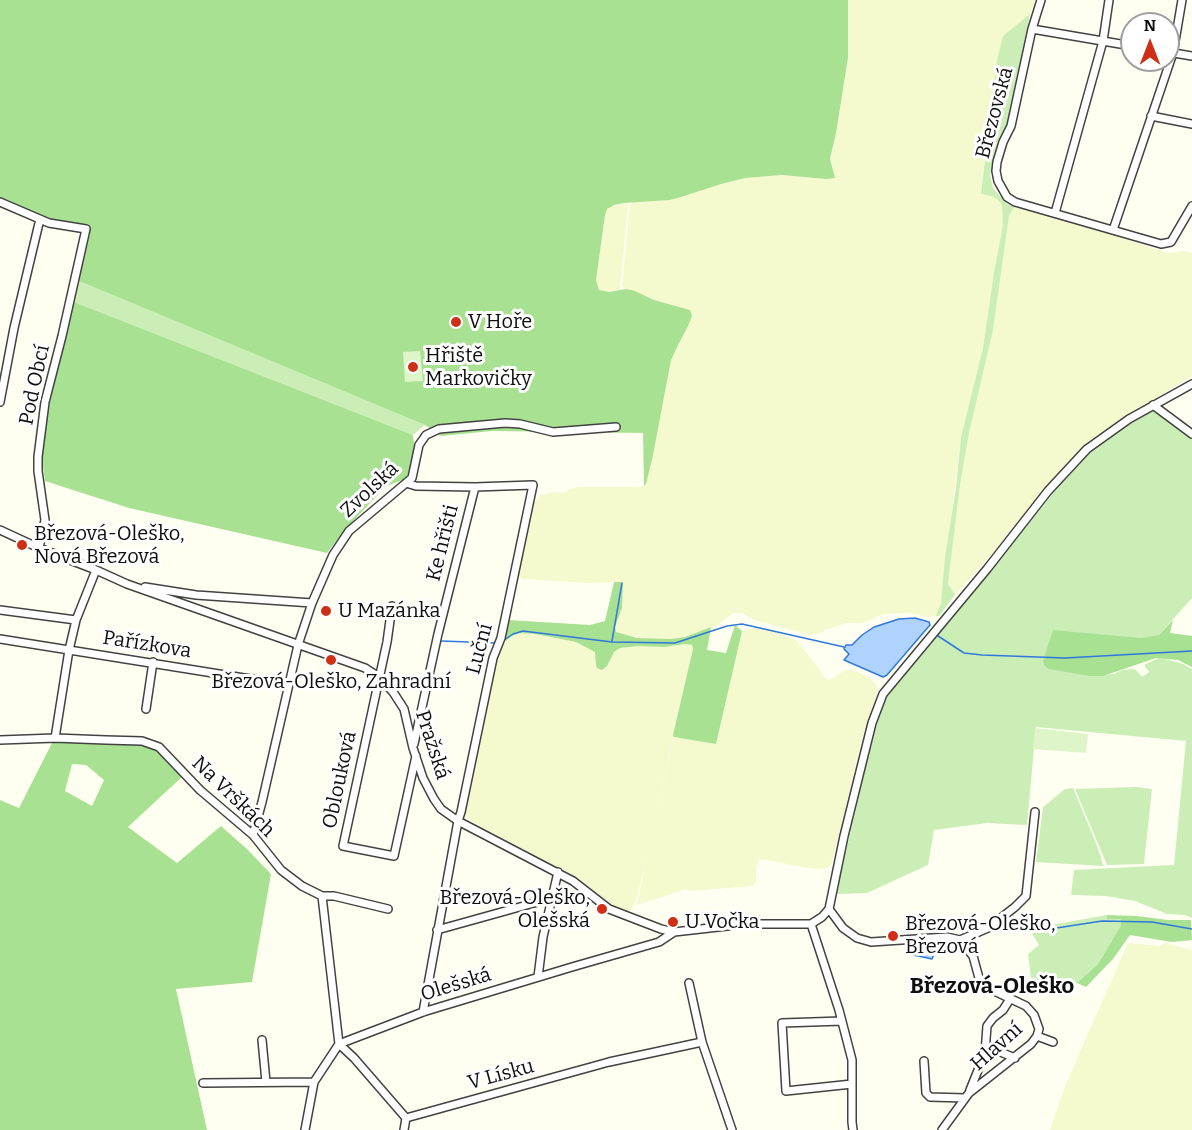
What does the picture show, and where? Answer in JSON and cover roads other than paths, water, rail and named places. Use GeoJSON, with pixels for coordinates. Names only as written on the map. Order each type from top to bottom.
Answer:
{"type":"FeatureCollection","features":[{"type":"Feature","properties":{"kind":"street","name":"Březovská"},"geometry":{"type":"LineString","coordinates":[[1041,0],[1032,30],[1011,126],[997,162],[998,182],[1007,197],[1015,202],[1161,244],[1171,242],[1192,206]]}},
{"type":"Feature","properties":{"kind":"street"},"geometry":{"type":"LineString","coordinates":[[1055,213],[1102,41],[1109,0]]}},
{"type":"Feature","properties":{"kind":"street"},"geometry":{"type":"LineString","coordinates":[[1032,30],[1120,44]]}},
{"type":"Feature","properties":{"kind":"street"},"geometry":{"type":"LineString","coordinates":[[1113,230],[1165,72]]}},
{"type":"Feature","properties":{"kind":"street"},"geometry":{"type":"LineString","coordinates":[[1151,116],[1192,124]]}},
{"type":"Feature","properties":{"kind":"street"},"geometry":{"type":"LineString","coordinates":[[0,202],[40,219],[14,328],[0,402]]}},
{"type":"Feature","properties":{"kind":"street","name":"Pod Obcí"},"geometry":{"type":"LineString","coordinates":[[39,548],[45,520],[38,457],[45,402],[86,229],[49,224],[40,219]]}},
{"type":"Feature","properties":{"kind":"street"},"geometry":{"type":"LineString","coordinates":[[853,1130],[852,1060],[811,924],[829,909],[844,836],[872,723],[883,694],[987,569],[1048,490],[1087,449],[1129,419],[1192,384]]}},
{"type":"Feature","properties":{"kind":"street"},"geometry":{"type":"LineString","coordinates":[[1154,405],[1192,434]]}},
{"type":"Feature","properties":{"kind":"street","name":"Zvolská"},"geometry":{"type":"LineString","coordinates":[[253,835],[298,645],[312,603],[333,555],[349,531],[412,477],[419,445],[426,435],[439,429],[505,423],[553,432],[616,427]]}},
{"type":"Feature","properties":{"kind":"street"},"geometry":{"type":"LineString","coordinates":[[406,483],[416,486],[475,487]]}},
{"type":"Feature","properties":{"kind":"street","name":"Luční"},"geometry":{"type":"LineString","coordinates":[[423,1012],[458,821],[493,658],[501,638],[533,485],[475,487]]}},
{"type":"Feature","properties":{"kind":"street","name":"Ke hřišti"},"geometry":{"type":"LineString","coordinates":[[414,752],[438,634],[475,487]]}},
{"type":"Feature","properties":{"kind":"street","name":"Pražská"},"geometry":{"type":"LineString","coordinates":[[0,530],[127,584],[365,668],[379,677],[404,709],[423,778],[441,809],[458,821],[558,872],[609,909],[674,932],[746,924],[811,924]]}},
{"type":"Feature","properties":{"kind":"street"},"geometry":{"type":"LineString","coordinates":[[55,738],[76,620],[96,570]]}},
{"type":"Feature","properties":{"kind":"street"},"geometry":{"type":"LineString","coordinates":[[127,584],[196,595],[312,603]]}},
{"type":"Feature","properties":{"kind":"street"},"geometry":{"type":"LineString","coordinates":[[379,677],[392,606]]}},
{"type":"Feature","properties":{"kind":"street"},"geometry":{"type":"LineString","coordinates":[[0,610],[76,620]]}},
{"type":"Feature","properties":{"kind":"street","name":"Pařízkova"},"geometry":{"type":"LineString","coordinates":[[0,639],[288,685]]}},
{"type":"Feature","properties":{"kind":"street"},"geometry":{"type":"LineString","coordinates":[[146,710],[153,662]]}},
{"type":"Feature","properties":{"kind":"street","name":"Oblouková"},"geometry":{"type":"LineString","coordinates":[[379,677],[343,846],[394,856],[414,752]]}},
{"type":"Feature","properties":{"kind":"street","name":"Na Vrškách"},"geometry":{"type":"LineString","coordinates":[[0,740],[55,738],[142,741],[159,747],[200,790],[253,835],[281,870],[322,896]]}},
{"type":"Feature","properties":{"kind":"street"},"geometry":{"type":"LineString","coordinates":[[829,909],[843,928],[857,938],[871,942],[947,936],[960,940],[988,928],[1026,896],[1035,812]]}},
{"type":"Feature","properties":{"kind":"street"},"geometry":{"type":"LineString","coordinates":[[538,977],[543,937],[558,872]]}},
{"type":"Feature","properties":{"kind":"street"},"geometry":{"type":"LineString","coordinates":[[305,1130],[314,1082],[339,1044],[322,896],[334,896],[387,909]]}},
{"type":"Feature","properties":{"kind":"street"},"geometry":{"type":"LineString","coordinates":[[437,930],[552,898]]}},
{"type":"Feature","properties":{"kind":"street","name":"Olešská"},"geometry":{"type":"LineString","coordinates":[[339,1044],[423,1012],[658,942],[674,932]]}},
{"type":"Feature","properties":{"kind":"street","name":"Hlavní"},"geometry":{"type":"LineString","coordinates":[[942,1130],[967,1095],[1031,1044],[1039,1029],[1034,1015],[1026,1006],[987,988],[979,978],[973,956],[960,940]]}},
{"type":"Feature","properties":{"kind":"street"},"geometry":{"type":"LineString","coordinates":[[689,983],[702,1041],[732,1130]]}},
{"type":"Feature","properties":{"kind":"street"},"geometry":{"type":"LineString","coordinates":[[924,1061],[926,1093],[930,1097],[967,1095],[985,1053],[987,1026],[1003,1010],[1010,999]]}},
{"type":"Feature","properties":{"kind":"street"},"geometry":{"type":"LineString","coordinates":[[842,1021],[782,1023],[786,1091],[852,1084]]}},
{"type":"Feature","properties":{"kind":"street"},"geometry":{"type":"LineString","coordinates":[[1037,1036],[1053,1042]]}},
{"type":"Feature","properties":{"kind":"street"},"geometry":{"type":"LineString","coordinates":[[262,1040],[266,1082]]}},
{"type":"Feature","properties":{"kind":"street","name":"V Lísku"},"geometry":{"type":"LineString","coordinates":[[406,1118],[609,1062],[702,1041]]}},
{"type":"Feature","properties":{"kind":"street"},"geometry":{"type":"LineString","coordinates":[[339,1044],[406,1118],[404,1130]]}},
{"type":"Feature","properties":{"kind":"street"},"geometry":{"type":"LineString","coordinates":[[986,1046],[1015,1058]]}},
{"type":"Feature","properties":{"kind":"street"},"geometry":{"type":"LineString","coordinates":[[202,1083],[314,1082]]}},
{"type":"Feature","properties":{"kind":"water"},"geometry":{"type":"Polygon","coordinates":[[[915,618],[929,622],[930,625],[887,675],[883,677],[844,660],[849,654],[844,649],[846,645],[852,645],[874,627],[899,619],[915,618]]]}},
{"type":"Feature","properties":{"kind":"water"},"geometry":{"type":"Polygon","coordinates":[[[932,941],[938,944],[932,959],[909,954],[908,945],[932,941]]]}},
{"type":"Feature","properties":{"kind":"waterway"},"geometry":{"type":"LineString","coordinates":[[612,641],[622,583]]}},
{"type":"Feature","properties":{"kind":"waterway"},"geometry":{"type":"LineString","coordinates":[[504,640],[523,631],[612,642],[675,643],[727,626],[742,624],[844,647]]}},
{"type":"Feature","properties":{"kind":"waterway"},"geometry":{"type":"LineString","coordinates":[[935,634],[964,653],[982,655],[1065,658],[1192,651]]}},
{"type":"Feature","properties":{"kind":"waterway"},"geometry":{"type":"LineString","coordinates":[[441,641],[497,643]]}},
{"type":"Feature","properties":{"kind":"waterway"},"geometry":{"type":"LineString","coordinates":[[995,927],[1003,922],[1050,929],[1102,921],[1152,922],[1192,929]]}},
{"type":"Feature","properties":{"kind":"waterway"},"geometry":{"type":"LineString","coordinates":[[967,944],[986,932]]}},
{"type":"Feature","properties":{"kind":"waterway"},"geometry":{"type":"LineString","coordinates":[[937,948],[963,946]]}},
{"type":"Feature","properties":{"kind":"place","name":"V Hoře"},"geometry":{"type":"Point","coordinates":[456,322]}},
{"type":"Feature","properties":{"kind":"place","name":"Hřiště Markovičky"},"geometry":{"type":"Point","coordinates":[413,367]}},
{"type":"Feature","properties":{"kind":"place","name":"Březová-Oleško, Nová Březová"},"geometry":{"type":"Point","coordinates":[22,545]}},
{"type":"Feature","properties":{"kind":"place","name":"U Mazánka"},"geometry":{"type":"Point","coordinates":[326,611]}},
{"type":"Feature","properties":{"kind":"place","name":"Březová-Oleško, Zahradní"},"geometry":{"type":"Point","coordinates":[331,660]}},
{"type":"Feature","properties":{"kind":"place","name":"Březová-Oleško, Olešská"},"geometry":{"type":"Point","coordinates":[602,909]}},
{"type":"Feature","properties":{"kind":"place","name":"U Vočka"},"geometry":{"type":"Point","coordinates":[673,922]}},
{"type":"Feature","properties":{"kind":"place","name":"Březová-Oleško, Březová"},"geometry":{"type":"Point","coordinates":[893,936]}},
{"type":"Feature","properties":{"kind":"district","name":"Březová-Oleško"},"geometry":{"type":"Point","coordinates":[992,987]}}]}
